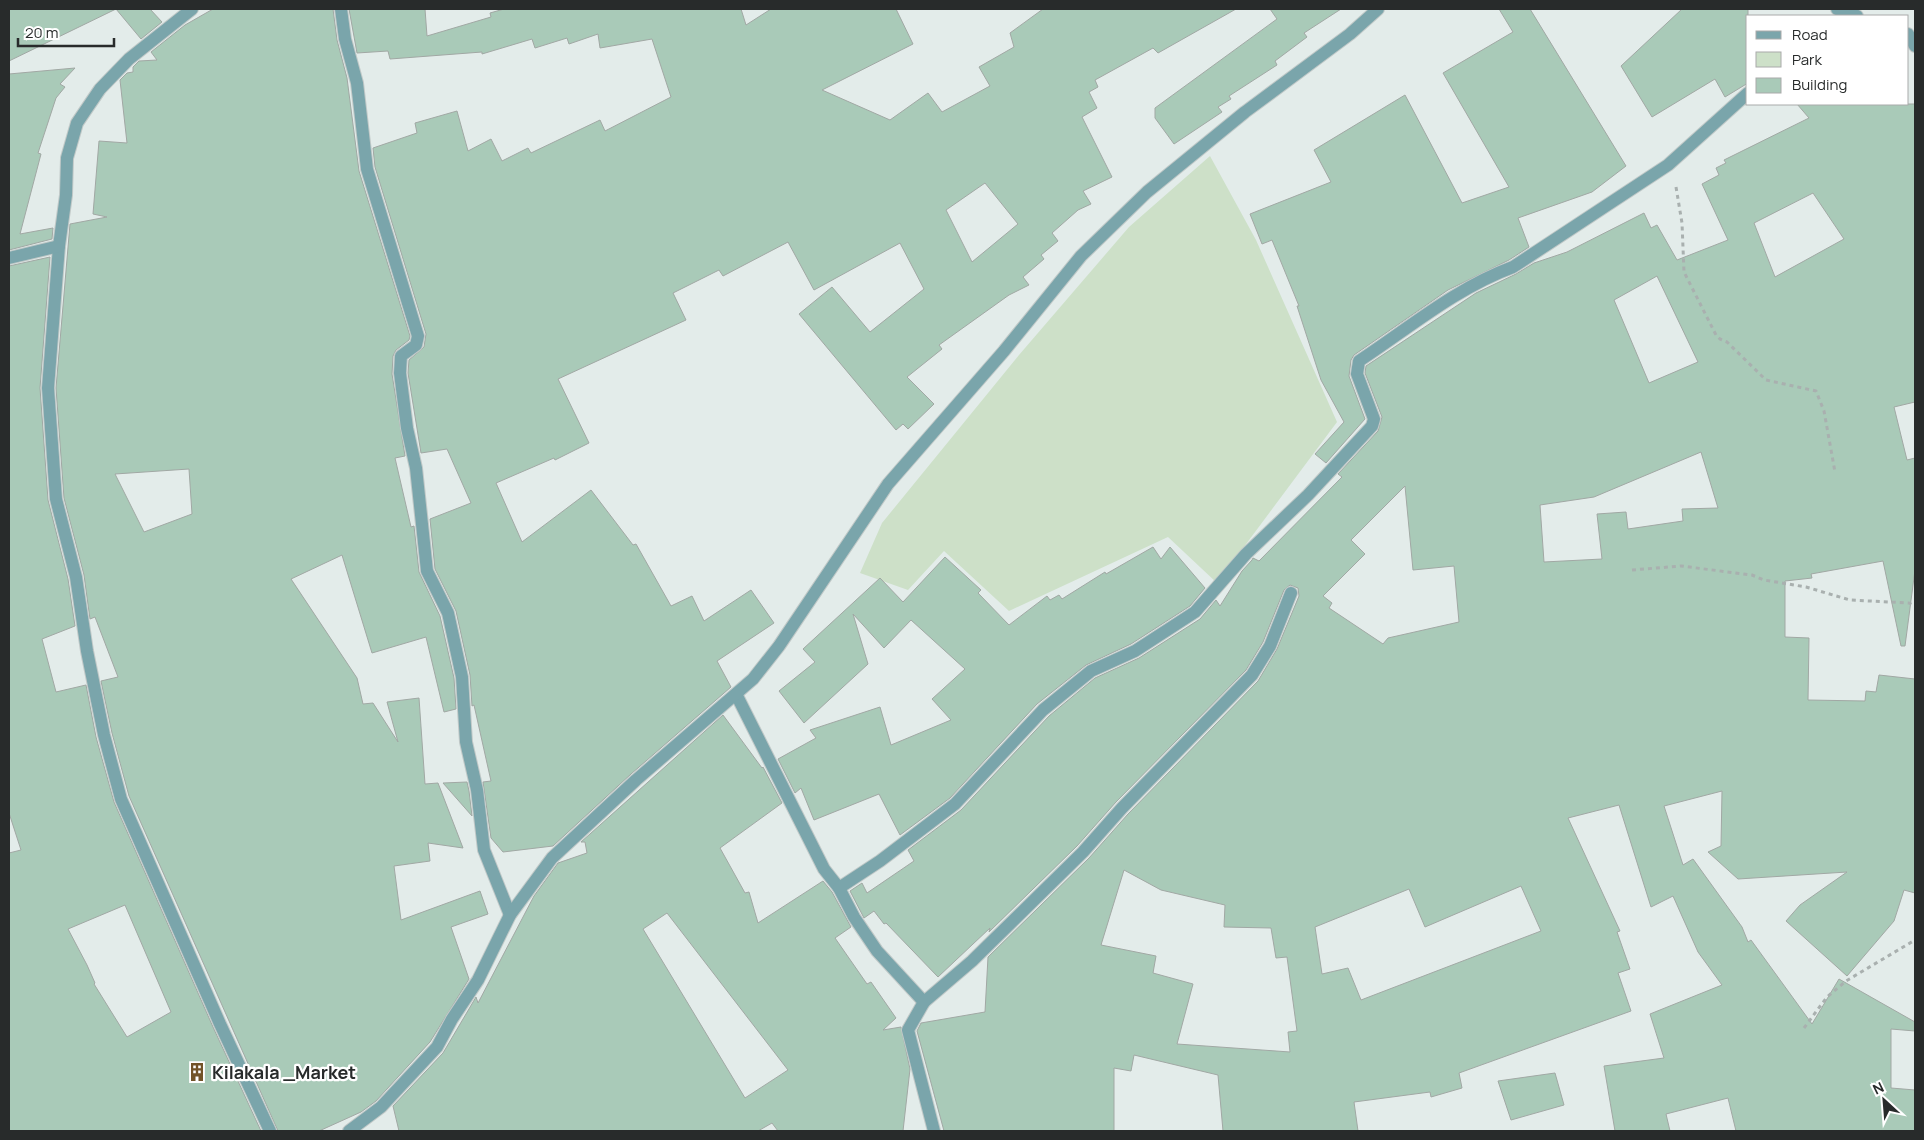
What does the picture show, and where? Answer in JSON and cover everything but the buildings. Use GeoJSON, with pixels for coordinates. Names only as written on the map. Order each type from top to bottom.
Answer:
{"type":"FeatureCollection","features":[{"type":"Feature","properties":{"kind":"street"},"geometry":{"type":"LineString","coordinates":[[192,9],[129,60],[100,89],[77,123],[67,158],[66,195],[59,246],[48,388],[56,499],[76,577],[87,651],[104,735],[121,799],[220,1024],[270,1131]]}},
{"type":"Feature","properties":{"kind":"street"},"geometry":{"type":"LineString","coordinates":[[341,9],[345,39],[357,83],[367,169],[418,336],[416,345],[400,356],[400,374],[407,428],[416,468],[427,571],[448,613],[462,676],[466,742],[477,790],[484,850],[510,915]]}},
{"type":"Feature","properties":{"kind":"street"},"geometry":{"type":"LineString","coordinates":[[349,1131],[381,1107],[437,1047],[452,1019],[478,980],[510,915],[552,858],[636,780],[753,679],[779,646],[888,484],[1004,351],[1081,256],[1147,192],[1245,112],[1350,34],[1378,9]]}},
{"type":"Feature","properties":{"kind":"street"},"geometry":{"type":"LineString","coordinates":[[1837,12],[1853,15]]}},
{"type":"Feature","properties":{"kind":"street"},"geometry":{"type":"LineString","coordinates":[[839,888],[956,804],[1043,710],[1091,672],[1135,650],[1195,612],[1246,554],[1308,495],[1372,426],[1374,419],[1357,374],[1359,361],[1423,316],[1487,277],[1512,267],[1668,165],[1746,95]]}},
{"type":"Feature","properties":{"kind":"street"},"geometry":{"type":"LineString","coordinates":[[9,258],[59,246]]}},
{"type":"Feature","properties":{"kind":"street"},"geometry":{"type":"LineString","coordinates":[[934,1131],[908,1030],[924,1002],[972,960],[1083,852],[1122,808],[1252,675],[1270,646],[1291,593]]}},
{"type":"Feature","properties":{"kind":"street"},"geometry":{"type":"LineString","coordinates":[[736,694],[824,869],[839,888],[854,917],[877,951],[924,1002]]}},
{"type":"Feature","properties":{"kind":"path"},"geometry":{"type":"LineString","coordinates":[[1668,165],[1676,188],[1682,223],[1684,272],[1716,335],[1728,342],[1766,380],[1816,391],[1824,411],[1834,472]]}},
{"type":"Feature","properties":{"kind":"path"},"geometry":{"type":"LineString","coordinates":[[1632,570],[1681,566],[1752,576],[1764,580],[1806,587],[1850,600],[1909,603],[1915,606]]}},
{"type":"Feature","properties":{"kind":"path"},"geometry":{"type":"LineString","coordinates":[[1804,1028],[1827,998],[1846,982],[1915,940]]}},
{"type":"Feature","properties":{"kind":"green space"},"geometry":{"type":"Polygon","coordinates":[[[1210,156],[1256,240],[1337,422],[1217,583],[1168,537],[1009,611],[944,551],[908,590],[860,573],[882,523],[1019,355],[1129,227],[1210,156]]]}},
{"type":"Feature","properties":{"kind":"place","name":"Kilakala _Market"},"geometry":{"type":"Point","coordinates":[197,1072]}}]}
